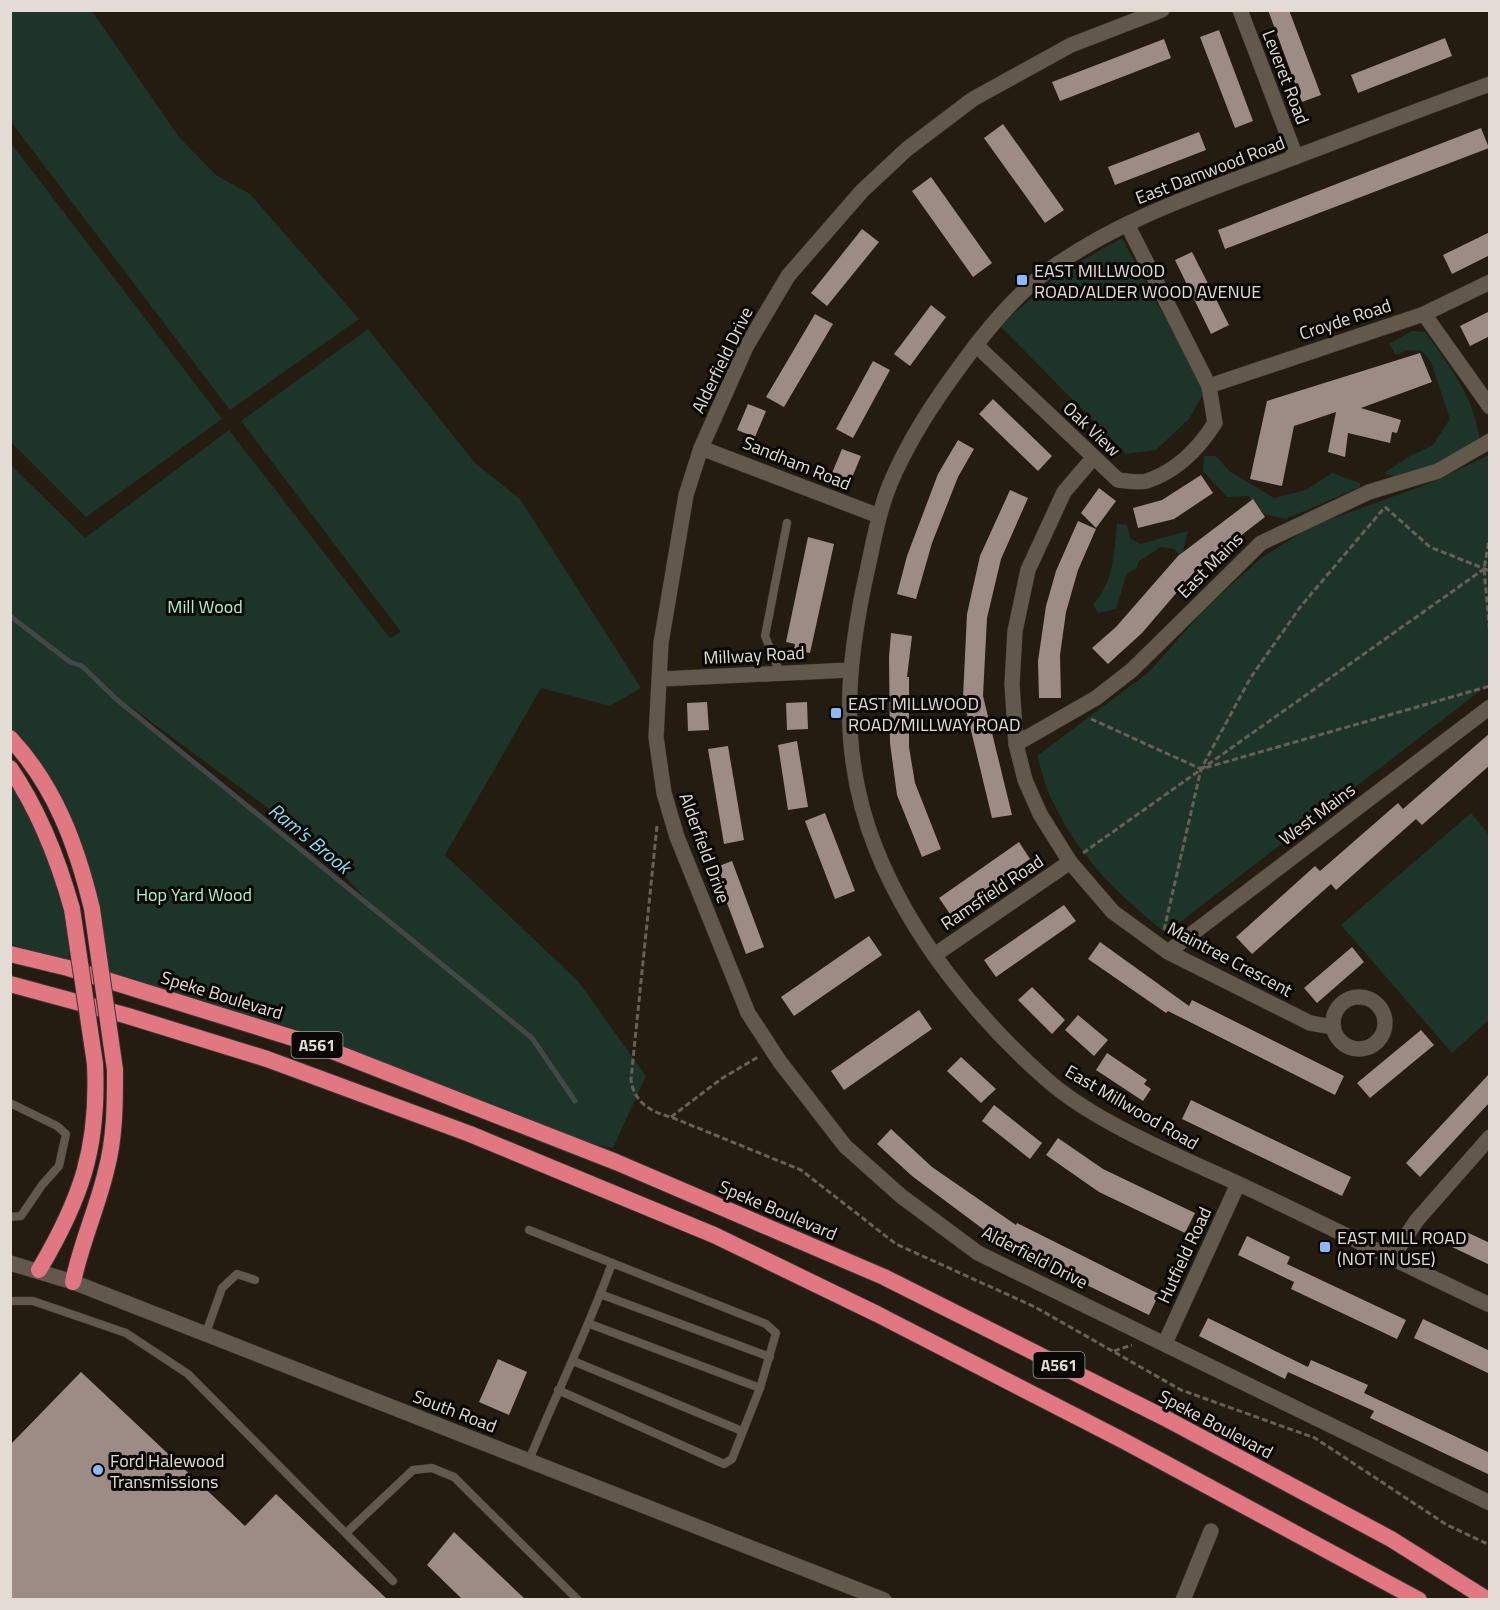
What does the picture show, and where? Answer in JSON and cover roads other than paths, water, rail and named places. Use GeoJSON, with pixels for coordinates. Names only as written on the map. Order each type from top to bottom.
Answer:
{"type":"FeatureCollection","features":[{"type":"Feature","properties":{"kind":"highway"},"geometry":{"type":"LineString","coordinates":[[10,738],[36,771],[66,824],[81,864],[92,909],[115,1070],[113,1141],[106,1172],[80,1248],[73,1282]]}},
{"type":"Feature","properties":{"kind":"highway"},"geometry":{"type":"LineString","coordinates":[[10,768],[30,799],[46,832],[72,909],[95,1064],[97,1103],[94,1137],[87,1165],[66,1225],[39,1270]]}},
{"type":"Feature","properties":{"kind":"highway","name":"Speke Boulevard"},"geometry":{"type":"LineString","coordinates":[[10,954],[57,965],[322,1047],[616,1162],[884,1277],[1165,1418],[1381,1533],[1488,1599]]}},
{"type":"Feature","properties":{"kind":"highway","name":"A561"},"geometry":{"type":"LineString","coordinates":[[10,984],[128,1016],[267,1059],[470,1134],[714,1235],[877,1314],[1114,1435],[1419,1599]]}},
{"type":"Feature","properties":{"kind":"street","name":"Alderfield Drive"},"geometry":{"type":"LineString","coordinates":[[1162,10],[1071,45],[974,99],[907,149],[870,184],[788,276],[746,347],[701,448],[686,495],[661,643],[661,679],[656,736],[664,793],[677,837],[748,1013],[772,1049],[845,1146],[901,1196],[978,1253],[1490,1503]]}},
{"type":"Feature","properties":{"kind":"street","name":"Leveret Road"},"geometry":{"type":"LineString","coordinates":[[1240,10],[1296,157]]}},
{"type":"Feature","properties":{"kind":"street","name":"East Damwood Road"},"geometry":{"type":"LineString","coordinates":[[976,345],[1000,315],[1047,271],[1126,224],[1157,209],[1490,84]]}},
{"type":"Feature","properties":{"kind":"street","name":"Oak View"},"geometry":{"type":"LineString","coordinates":[[976,345],[1118,480],[1145,482],[1176,466],[1200,446],[1215,423],[1209,386],[1126,224]]}},
{"type":"Feature","properties":{"kind":"street","name":"Croyde Road"},"geometry":{"type":"LineString","coordinates":[[1209,386],[1424,314],[1490,282]]}},
{"type":"Feature","properties":{"kind":"street"},"geometry":{"type":"LineString","coordinates":[[1424,314],[1490,407]]}},
{"type":"Feature","properties":{"kind":"street","name":"East Millwood Road"},"geometry":{"type":"LineString","coordinates":[[976,345],[928,410],[891,482],[879,516],[855,625],[850,670],[848,731],[855,781],[876,849],[908,914],[989,1022],[1049,1082],[1091,1110],[1195,1166],[1238,1184],[1490,1305]]}},
{"type":"Feature","properties":{"kind":"street","name":"East Mains"},"geometry":{"type":"LineString","coordinates":[[1016,744],[1096,698],[1132,670],[1261,543],[1369,492],[1438,471],[1490,441]]}},
{"type":"Feature","properties":{"kind":"street","name":"Sandham Road"},"geometry":{"type":"LineString","coordinates":[[701,448],[879,516]]}},
{"type":"Feature","properties":{"kind":"street","name":"Maintree Crescent"},"geometry":{"type":"LineString","coordinates":[[1093,458],[1064,492],[1028,570],[1015,631],[1012,684],[1016,744],[1029,789],[1040,814],[1070,862],[1113,912],[1164,949],[1310,1023],[1333,1027]]}},
{"type":"Feature","properties":{"kind":"street","name":"Millway Road"},"geometry":{"type":"LineString","coordinates":[[661,679],[850,670]]}},
{"type":"Feature","properties":{"kind":"street","name":"West Mains"},"geometry":{"type":"LineString","coordinates":[[1164,949],[1490,707]]}},
{"type":"Feature","properties":{"kind":"street","name":"Ramsfield Road"},"geometry":{"type":"LineString","coordinates":[[936,954],[1070,862]]}},
{"type":"Feature","properties":{"kind":"street"},"geometry":{"type":"LineString","coordinates":[[1391,1259],[1417,1220],[1490,1137]]}},
{"type":"Feature","properties":{"kind":"street","name":"Hutfield Road"},"geometry":{"type":"LineString","coordinates":[[1165,1343],[1238,1184]]}},
{"type":"Feature","properties":{"kind":"street","name":"South Road"},"geometry":{"type":"LineString","coordinates":[[10,1263],[73,1282],[884,1599]]}},
{"type":"Feature","properties":{"kind":"street"},"geometry":{"type":"LineString","coordinates":[[1183,1599],[1211,1532]]}},
{"type":"Feature","properties":{"kind":"lane"},"geometry":{"type":"LineString","coordinates":[[780,672],[765,636],[787,523]]}},
{"type":"Feature","properties":{"kind":"lane"},"geometry":{"type":"LineString","coordinates":[[10,1102],[57,1126],[66,1134],[59,1166],[42,1185],[21,1216],[10,1218]]}},
{"type":"Feature","properties":{"kind":"lane"},"geometry":{"type":"LineString","coordinates":[[529,1230],[766,1324],[776,1333],[760,1388],[729,1463],[719,1463],[558,1390]]}},
{"type":"Feature","properties":{"kind":"lane"},"geometry":{"type":"LineString","coordinates":[[529,1460],[558,1390],[590,1324],[612,1263]]}},
{"type":"Feature","properties":{"kind":"lane"},"geometry":{"type":"LineString","coordinates":[[206,1334],[222,1288],[237,1274],[255,1280]]}},
{"type":"Feature","properties":{"kind":"lane"},"geometry":{"type":"LineString","coordinates":[[600,1294],[770,1357]]}},
{"type":"Feature","properties":{"kind":"lane"},"geometry":{"type":"LineString","coordinates":[[10,1301],[33,1301],[126,1333],[188,1374],[393,1581]]}},
{"type":"Feature","properties":{"kind":"lane"},"geometry":{"type":"LineString","coordinates":[[590,1324],[760,1388]]}},
{"type":"Feature","properties":{"kind":"lane"},"geometry":{"type":"LineString","coordinates":[[573,1361],[742,1431]]}},
{"type":"Feature","properties":{"kind":"lane"},"geometry":{"type":"LineString","coordinates":[[346,1533],[413,1470],[432,1468],[454,1478],[578,1599]]}},
{"type":"Feature","properties":{"kind":"waterway","name":"Ram's Brook"},"geometry":{"type":"LineString","coordinates":[[10,616],[70,662],[82,666],[115,698],[532,1038],[575,1101]]}},
{"type":"Feature","properties":{"kind":"place","name":"EAST MILLWOOD ROAD/ALDER WOOD AVENUE"},"geometry":{"type":"Point","coordinates":[1022,280]}},
{"type":"Feature","properties":{"kind":"place","name":"EAST MILLWOOD ROAD/MILLWAY ROAD"},"geometry":{"type":"Point","coordinates":[836,713]}},
{"type":"Feature","properties":{"kind":"place","name":"EAST MILL ROAD (NOT IN USE)"},"geometry":{"type":"Point","coordinates":[1325,1247]}},
{"type":"Feature","properties":{"kind":"place","name":"Ford Halewood Transmissions"},"geometry":{"type":"Point","coordinates":[98,1470]}},
{"type":"Feature","properties":{"kind":"park label","name":"Mill Wood"},"geometry":{"type":"Point","coordinates":[205,606]}},
{"type":"Feature","properties":{"kind":"park label","name":"Hop Yard Wood"},"geometry":{"type":"Point","coordinates":[194,894]}}]}
